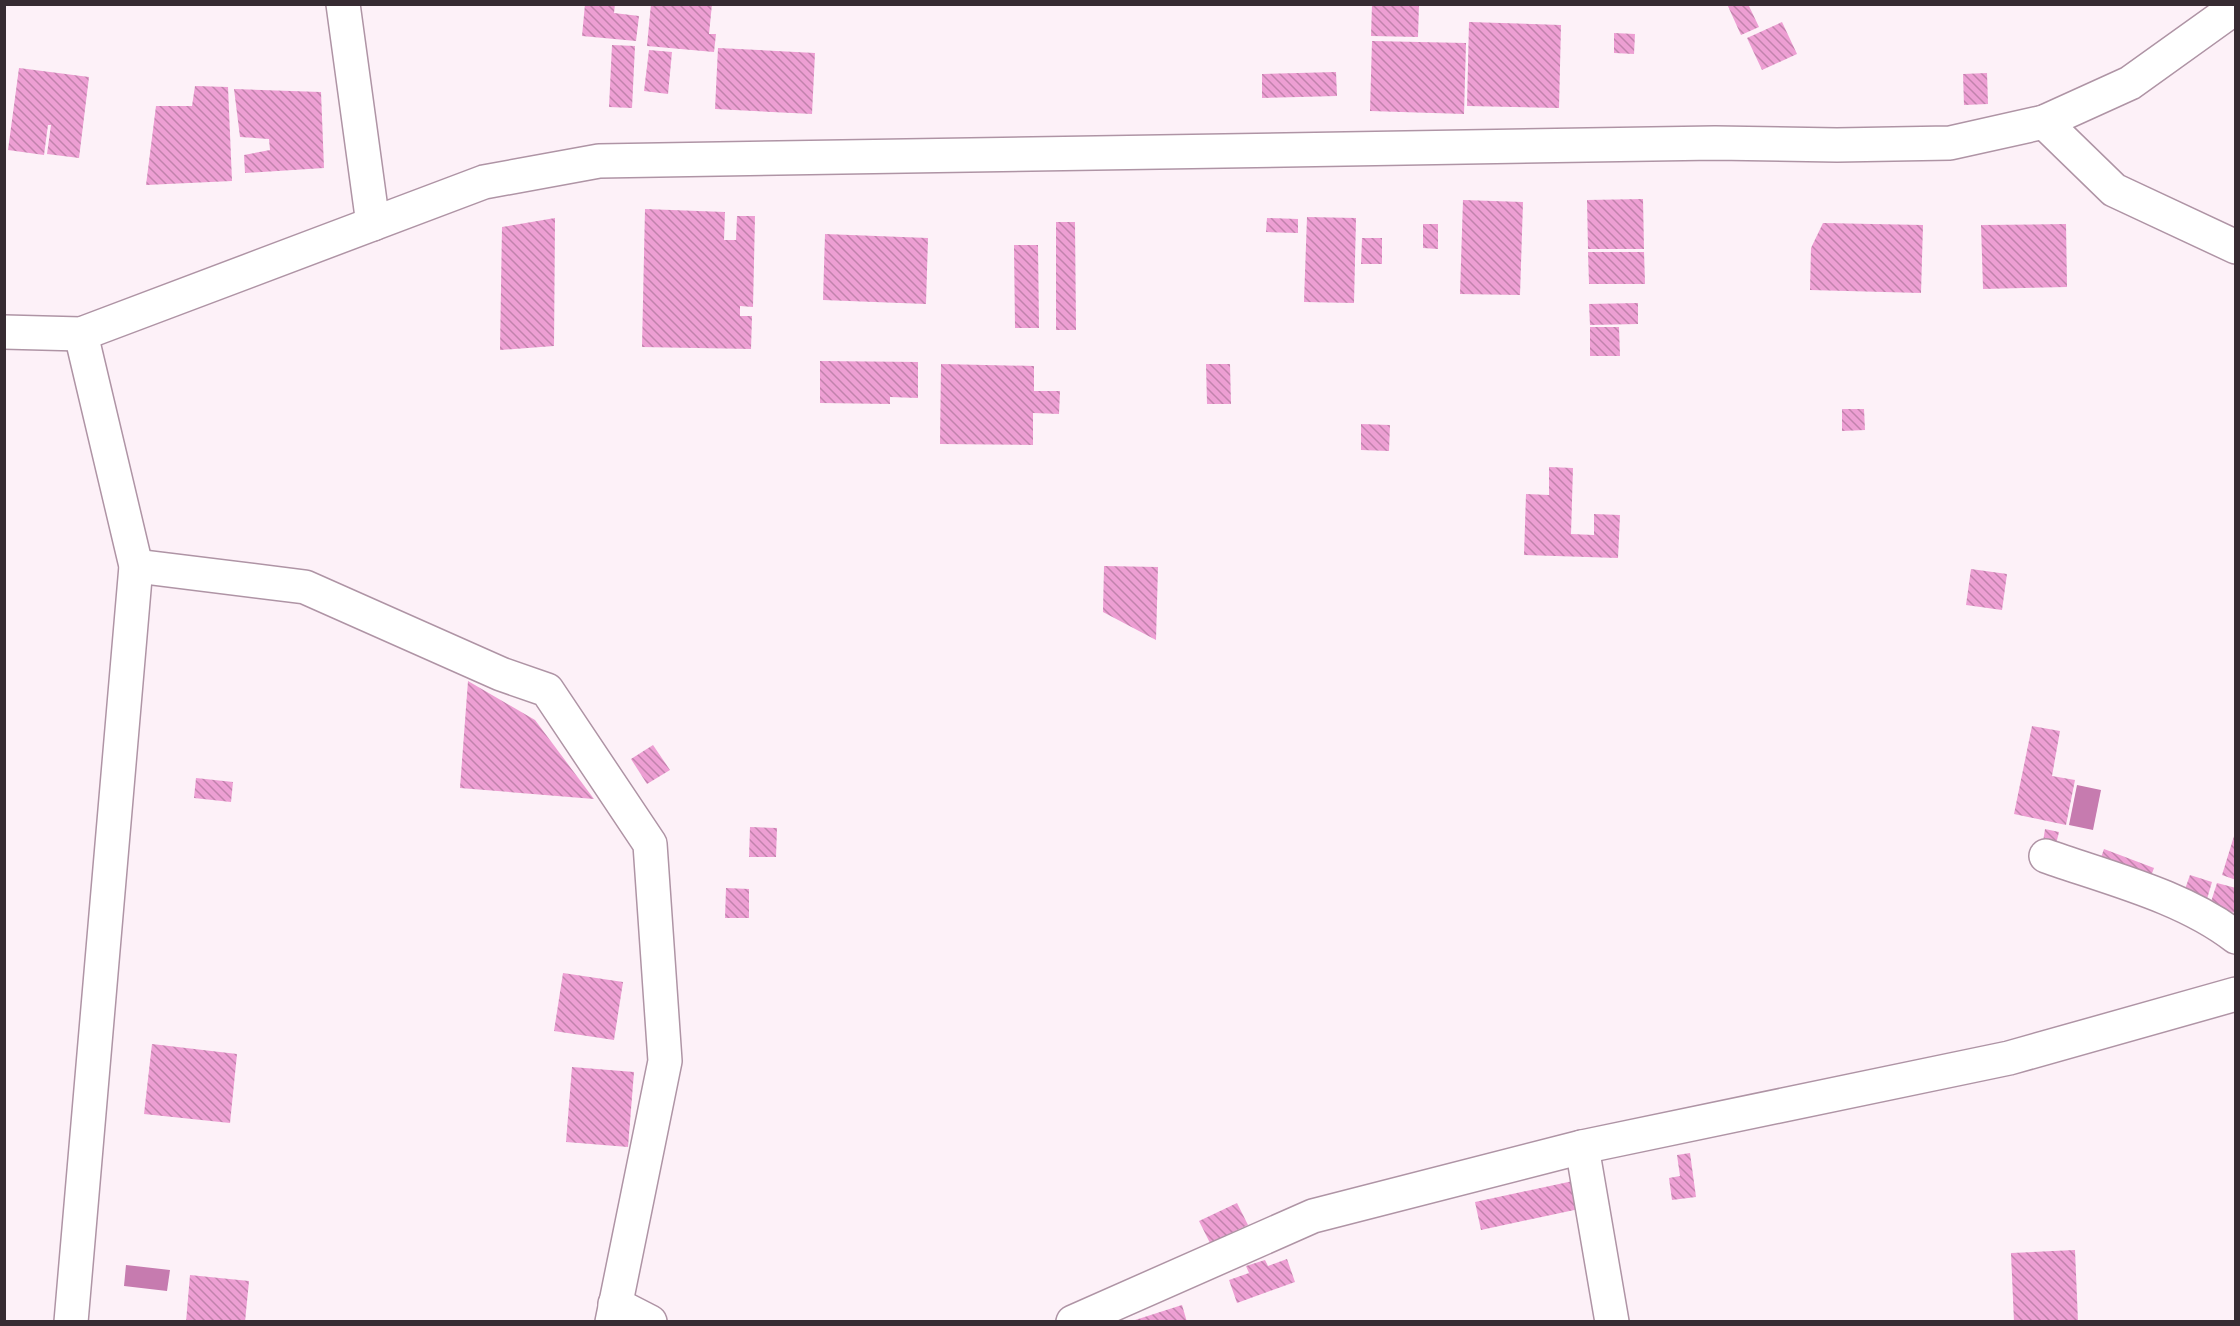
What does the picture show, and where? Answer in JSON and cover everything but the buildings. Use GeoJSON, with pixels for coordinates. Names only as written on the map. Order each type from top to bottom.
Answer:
{"type":"FeatureCollection","features":[{"type":"Feature","properties":{"kind":"street"},"geometry":{"type":"LineString","coordinates":[[343,4],[373,224]]}},
{"type":"Feature","properties":{"kind":"street"},"geometry":{"type":"LineString","coordinates":[[4,332],[81,334],[484,182],[599,161],[1715,143],[1837,145],[1950,143],[2044,122],[2130,83],[2235,7]]}},
{"type":"Feature","properties":{"kind":"street"},"geometry":{"type":"LineString","coordinates":[[2044,122],[2114,190],[2235,247]]}},
{"type":"Feature","properties":{"kind":"street"},"geometry":{"type":"LineString","coordinates":[[71,1322],[136,566],[81,334]]}},
{"type":"Feature","properties":{"kind":"street"},"geometry":{"type":"LineString","coordinates":[[136,566],[304,587],[501,674],[546,690],[650,844],[665,1061],[614,1313],[650,1322]]}},
{"type":"Feature","properties":{"kind":"street"},"geometry":{"type":"LineString","coordinates":[[2046,856],[2173,901],[2220,925],[2235,937]]}},
{"type":"Feature","properties":{"kind":"street"},"geometry":{"type":"LineString","coordinates":[[1073,1322],[1313,1216],[1582,1147],[2009,1058],[2235,994]]}},
{"type":"Feature","properties":{"kind":"street"},"geometry":{"type":"LineString","coordinates":[[1582,1147],[1612,1322]]}},
{"type":"Feature","properties":{"kind":"shaded area"},"geometry":{"type":"Polygon","coordinates":[[[2077,785],[2101,790],[2093,830],[2069,825],[2077,785]]]}},
{"type":"Feature","properties":{"kind":"shaded area"},"geometry":{"type":"Polygon","coordinates":[[[126,1265],[170,1270],[167,1291],[124,1286],[126,1265]]]}}]}
